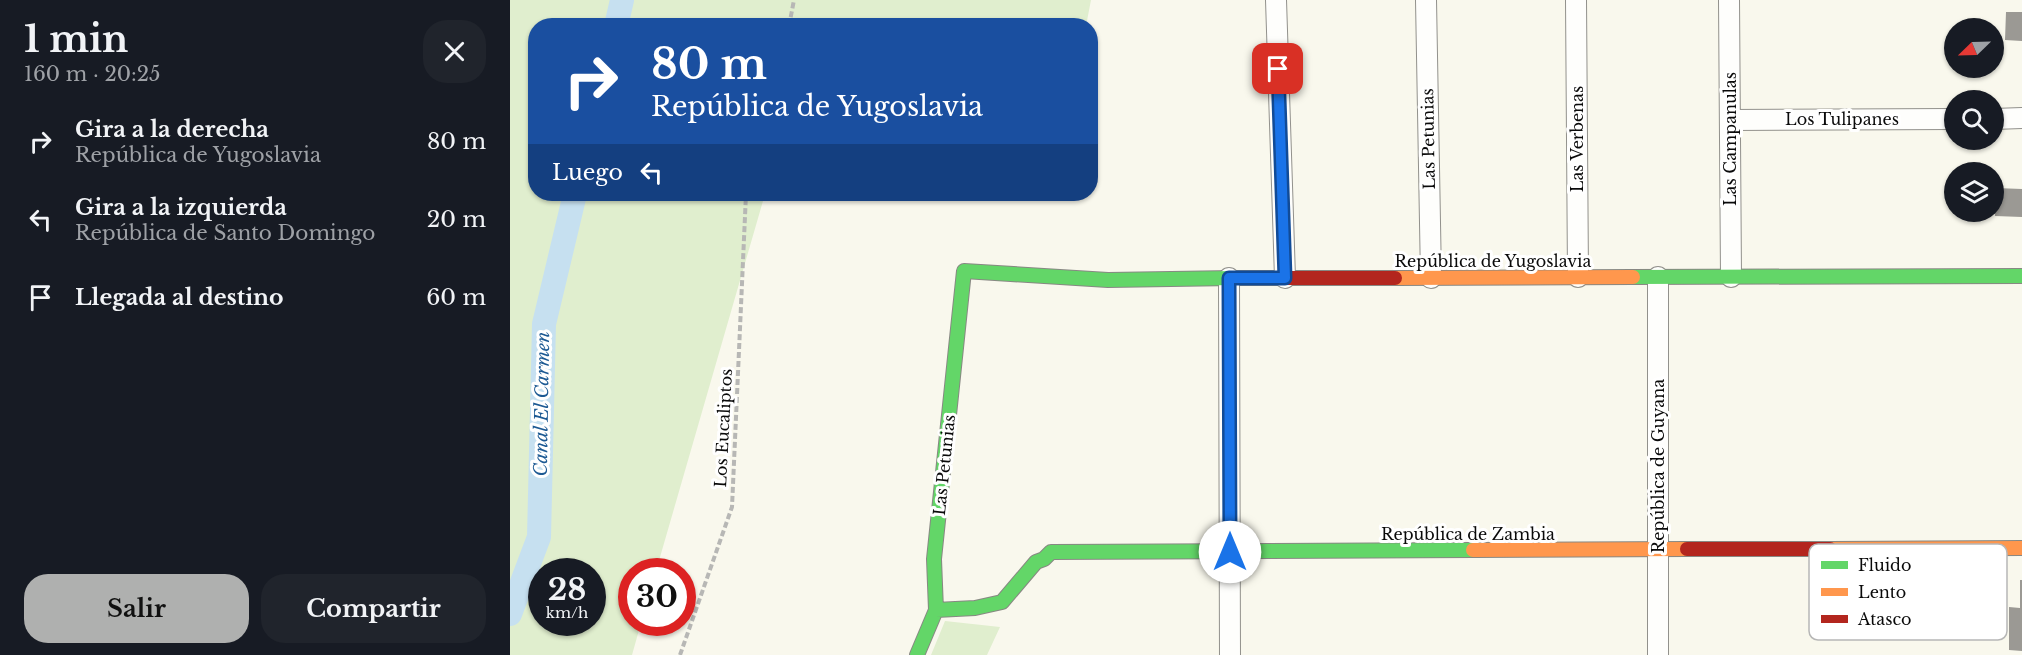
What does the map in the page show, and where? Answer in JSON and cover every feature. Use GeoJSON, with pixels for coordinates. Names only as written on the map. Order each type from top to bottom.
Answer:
{"type":"FeatureCollection","features":[{"type":"Feature","properties":{"kind":"street"},"geometry":{"type":"LineString","coordinates":[[1276,0],[1285,278]]}},
{"type":"Feature","properties":{"kind":"street","name":"Las Petunias"},"geometry":{"type":"LineString","coordinates":[[1426,0],[1431,278]]}},
{"type":"Feature","properties":{"kind":"street","name":"Las Verbenas"},"geometry":{"type":"LineString","coordinates":[[1576,0],[1578,277]]}},
{"type":"Feature","properties":{"kind":"street","name":"Las Campanulas"},"geometry":{"type":"LineString","coordinates":[[1729,0],[1731,277]]}},
{"type":"Feature","properties":{"kind":"street"},"geometry":{"type":"LineString","coordinates":[[2004,119],[2022,118]]}},
{"type":"Feature","properties":{"kind":"street","name":"Los Tulipanes"},"geometry":{"type":"LineString","coordinates":[[1730,120],[1944,119]]}},
{"type":"Feature","properties":{"kind":"street","name":"República de Yugoslavia"},"geometry":{"type":"LineString","coordinates":[[964,271],[1108,280],[2022,276]]}},
{"type":"Feature","properties":{"kind":"street","name":"Las Petunias"},"geometry":{"type":"LineString","coordinates":[[917,655],[936,610],[934,559],[964,271]]}},
{"type":"Feature","properties":{"kind":"street","name":"República de Guyana"},"geometry":{"type":"LineString","coordinates":[[1658,277],[1658,655]]}},
{"type":"Feature","properties":{"kind":"street"},"geometry":{"type":"LineString","coordinates":[[1229,278],[1230,655]]}},
{"type":"Feature","properties":{"kind":"street","name":"República de Zambia"},"geometry":{"type":"LineString","coordinates":[[2007,548],[2022,548]]}},
{"type":"Feature","properties":{"kind":"street","name":"República de Zambia"},"geometry":{"type":"LineString","coordinates":[[936,610],[975,608],[1002,602],[1036,562],[1044,559],[1051,552],[1809,549]]}},
{"type":"Feature","properties":{"kind":"path"},"geometry":{"type":"LineString","coordinates":[[791,18],[794,0]]}},
{"type":"Feature","properties":{"kind":"path","name":"Los Eucaliptos"},"geometry":{"type":"LineString","coordinates":[[680,655],[732,507],[746,201]]}},
{"type":"Feature","properties":{"kind":"green space"},"geometry":{"type":"Polygon","coordinates":[[[510,0],[1091,0],[1088,18],[528,18],[528,201],[763,201],[660,558],[618,558],[618,636],[637,636],[632,655],[510,655],[510,0]]]}},
{"type":"Feature","properties":{"kind":"green space"},"geometry":{"type":"Polygon","coordinates":[[[945,621],[1000,627],[987,655],[931,655],[945,621]]]}},
{"type":"Feature","properties":{"kind":"building"},"geometry":{"type":"Polygon","coordinates":[[[2006,12],[2022,12],[2022,41],[2005,40],[2006,12]]]}},
{"type":"Feature","properties":{"kind":"building"},"geometry":{"type":"Polygon","coordinates":[[[2004,188],[2022,189],[2022,217],[2004,216],[2004,188]]]}},
{"type":"Feature","properties":{"kind":"building"},"geometry":{"type":"Polygon","coordinates":[[[2020,580],[2022,580],[2022,651],[2009,650],[2009,607],[2020,608],[2020,580]]]}},
{"type":"Feature","properties":{"kind":"waterway","name":"Canal El Carmen"},"geometry":{"type":"LineString","coordinates":[[618,18],[622,0]]}},
{"type":"Feature","properties":{"kind":"waterway","name":"Canal El Carmen"},"geometry":{"type":"LineString","coordinates":[[510,614],[539,537],[544,324],[573,201]]}},
{"type":"Feature","properties":{"kind":"traffic: fast"},"geometry":{"type":"LineString","coordinates":[[917,655],[936,610],[934,559],[964,271],[1108,280],[1234,278]]}},
{"type":"Feature","properties":{"kind":"traffic: fast"},"geometry":{"type":"LineString","coordinates":[[1633,277],[2022,276]]}},
{"type":"Feature","properties":{"kind":"traffic: fast"},"geometry":{"type":"LineString","coordinates":[[936,610],[975,608],[1002,602],[1036,562],[1044,559],[1051,552],[1473,550]]}},
{"type":"Feature","properties":{"kind":"traffic: slow"},"geometry":{"type":"LineString","coordinates":[[1395,278],[1633,277]]}},
{"type":"Feature","properties":{"kind":"traffic: slow"},"geometry":{"type":"LineString","coordinates":[[2007,548],[2022,548]]}},
{"type":"Feature","properties":{"kind":"traffic: slow"},"geometry":{"type":"LineString","coordinates":[[1473,550],[1687,549]]}},
{"type":"Feature","properties":{"kind":"traffic: jam"},"geometry":{"type":"LineString","coordinates":[[1234,278],[1395,278]]}},
{"type":"Feature","properties":{"kind":"traffic: jam"},"geometry":{"type":"LineString","coordinates":[[1687,549],[1809,549]]}},
{"type":"Feature","properties":{"kind":"route"},"geometry":{"type":"LineString","coordinates":[[1230,552],[1229,278],[1285,278],[1278,69]]}}]}
